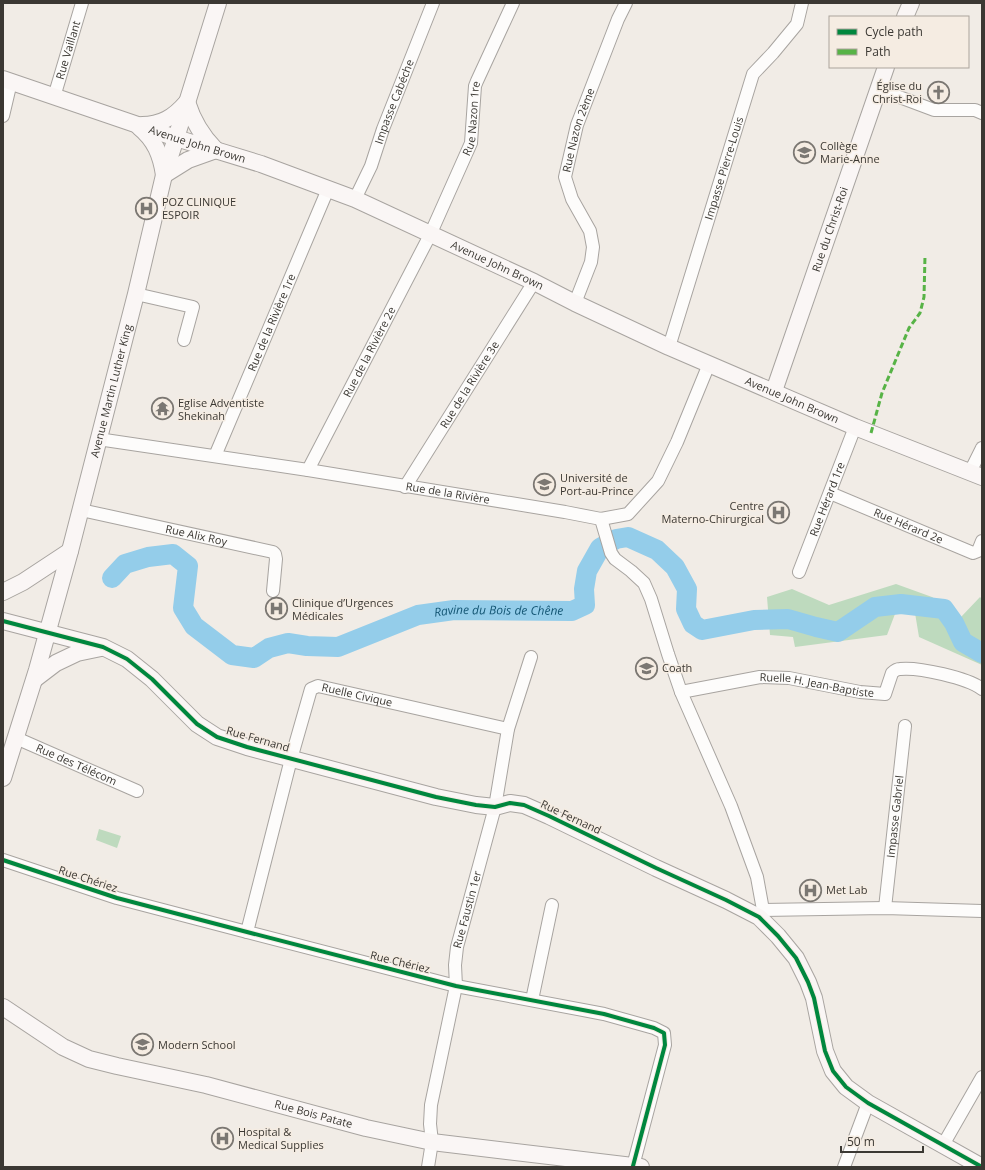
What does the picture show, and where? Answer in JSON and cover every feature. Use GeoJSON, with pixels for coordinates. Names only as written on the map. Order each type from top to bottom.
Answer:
{"type":"FeatureCollection","features":[{"type":"Feature","properties":{"kind":"street","name":"Rue Vaillant"},"geometry":{"type":"LineString","coordinates":[[54,97],[82,3]]}},
{"type":"Feature","properties":{"kind":"street","name":"Avenue Martin Luther King"},"geometry":{"type":"LineString","coordinates":[[3,778],[49,632],[136,294],[164,175],[218,3]]}},
{"type":"Feature","properties":{"kind":"street","name":"Impasse Cabéche"},"geometry":{"type":"LineString","coordinates":[[355,199],[371,166],[383,129],[433,3]]}},
{"type":"Feature","properties":{"kind":"street","name":"Rue Nazon 1re"},"geometry":{"type":"LineString","coordinates":[[430,234],[471,143],[475,86],[513,3]]}},
{"type":"Feature","properties":{"kind":"street","name":"Rue Nazon 2ème"},"geometry":{"type":"LineString","coordinates":[[575,303],[591,262],[593,246],[590,231],[572,199],[565,177],[577,125],[618,19],[626,3]]}},
{"type":"Feature","properties":{"kind":"street","name":"Impasse Pierre-Louis"},"geometry":{"type":"LineString","coordinates":[[669,347],[753,74],[797,24],[802,3]]}},
{"type":"Feature","properties":{"kind":"street"},"geometry":{"type":"LineString","coordinates":[[905,16],[911,3]]}},
{"type":"Feature","properties":{"kind":"street","name":"Rue du Christ-Roi"},"geometry":{"type":"LineString","coordinates":[[774,392],[886,68]]}},
{"type":"Feature","properties":{"kind":"street","name":"Avenue John Brown"},"geometry":{"type":"LineString","coordinates":[[7,80],[176,138],[261,164],[355,199],[534,282],[669,347],[855,427],[976,475]]}},
{"type":"Feature","properties":{"kind":"street"},"geometry":{"type":"LineString","coordinates":[[3,116],[7,80]]}},
{"type":"Feature","properties":{"kind":"street"},"geometry":{"type":"LineString","coordinates":[[878,89],[934,110],[975,110],[982,114]]}},
{"type":"Feature","properties":{"kind":"street"},"geometry":{"type":"LineString","coordinates":[[137,125],[151,125],[165,121],[177,113],[187,102]]}},
{"type":"Feature","properties":{"kind":"street"},"geometry":{"type":"LineString","coordinates":[[137,125],[148,134],[156,146],[162,160],[164,175],[188,160],[216,150],[197,129],[187,102]]}},
{"type":"Feature","properties":{"kind":"street","name":"Rue de la Rivière 1re"},"geometry":{"type":"LineString","coordinates":[[216,456],[328,189]]}},
{"type":"Feature","properties":{"kind":"street","name":"Rue de la Rivière 2e"},"geometry":{"type":"LineString","coordinates":[[308,470],[430,234]]}},
{"type":"Feature","properties":{"kind":"street","name":"Rue de la Rivière 3e"},"geometry":{"type":"LineString","coordinates":[[405,487],[534,282]]}},
{"type":"Feature","properties":{"kind":"street"},"geometry":{"type":"LineString","coordinates":[[136,294],[193,307],[184,340]]}},
{"type":"Feature","properties":{"kind":"street","name":"Rue de la Rivière"},"geometry":{"type":"LineString","coordinates":[[98,439],[308,470],[601,519],[628,514],[658,481],[677,442],[709,364]]}},
{"type":"Feature","properties":{"kind":"street","name":"Rue Hérard 1re"},"geometry":{"type":"LineString","coordinates":[[799,572],[855,427]]}},
{"type":"Feature","properties":{"kind":"street"},"geometry":{"type":"LineString","coordinates":[[976,475],[982,448]]}},
{"type":"Feature","properties":{"kind":"street","name":"Rue Hérard 2e"},"geometry":{"type":"LineString","coordinates":[[830,493],[973,553],[978,551],[982,541]]}},
{"type":"Feature","properties":{"kind":"street","name":"Rue Alix Roy"},"geometry":{"type":"LineString","coordinates":[[81,510],[273,552],[276,559],[273,591]]}},
{"type":"Feature","properties":{"kind":"street"},"geometry":{"type":"LineString","coordinates":[[601,519],[611,554],[644,583],[681,692],[730,806],[757,877],[761,914],[885,908],[982,911]]}},
{"type":"Feature","properties":{"kind":"street"},"geometry":{"type":"LineString","coordinates":[[3,592],[23,582],[70,551]]}},
{"type":"Feature","properties":{"kind":"street","name":"Rue Fernand"},"geometry":{"type":"LineString","coordinates":[[3,621],[103,647],[127,659],[152,679],[197,724],[217,737],[247,747],[436,797],[476,805],[495,807],[510,803],[524,805],[656,868],[726,900],[761,914],[792,953],[808,982],[814,998],[825,1051],[833,1071],[846,1087],[868,1103],[982,1167]]}},
{"type":"Feature","properties":{"kind":"street"},"geometry":{"type":"LineString","coordinates":[[35,679],[56,663],[77,653],[103,647]]}},
{"type":"Feature","properties":{"kind":"street","name":"Rue Faustin 1er"},"geometry":{"type":"LineString","coordinates":[[428,1167],[432,1142],[430,1124],[432,1105],[456,986],[455,965],[457,947],[495,807],[508,729],[531,657]]}},
{"type":"Feature","properties":{"kind":"street","name":"Ruelle H. Jean-Baptiste"},"geometry":{"type":"LineString","coordinates":[[681,692],[760,677],[789,678],[860,692],[885,694],[892,673],[898,669],[922,670],[956,678],[976,685],[982,689]]}},
{"type":"Feature","properties":{"kind":"street","name":"Ruelle Civique"},"geometry":{"type":"LineString","coordinates":[[247,932],[291,759],[311,689],[318,686],[508,729]]}},
{"type":"Feature","properties":{"kind":"street","name":"Impasse Gabriel"},"geometry":{"type":"LineString","coordinates":[[885,908],[905,726]]}},
{"type":"Feature","properties":{"kind":"street","name":"Rue des Télécom"},"geometry":{"type":"LineString","coordinates":[[16,738],[137,791]]}},
{"type":"Feature","properties":{"kind":"street","name":"Rue Chériez"},"geometry":{"type":"LineString","coordinates":[[3,860],[117,898],[456,986],[604,1014],[654,1028],[664,1033],[666,1045],[637,1166]]}},
{"type":"Feature","properties":{"kind":"street"},"geometry":{"type":"LineString","coordinates":[[532,1000],[552,905]]}},
{"type":"Feature","properties":{"kind":"street","name":"Rue Bois Patate"},"geometry":{"type":"LineString","coordinates":[[3,1007],[63,1047],[88,1059],[206,1085],[366,1128],[432,1142],[637,1166]]}},
{"type":"Feature","properties":{"kind":"street"},"geometry":{"type":"LineString","coordinates":[[943,1144],[982,1077]]}},
{"type":"Feature","properties":{"kind":"street"},"geometry":{"type":"LineString","coordinates":[[844,1167],[868,1103]]}},
{"type":"Feature","properties":{"kind":"green space"},"geometry":{"type":"Polygon","coordinates":[[[896,584],[932,597],[961,617],[980,597],[982,599],[982,665],[919,637],[915,613],[895,614],[887,635],[795,647],[793,637],[770,635],[767,597],[792,589],[829,605],[896,584]]]}},
{"type":"Feature","properties":{"kind":"green space"},"geometry":{"type":"Polygon","coordinates":[[[99,829],[121,836],[117,848],[96,840],[99,829]]]}},
{"type":"Feature","properties":{"kind":"waterway","name":"Ravine du Bois de Chêne"},"geometry":{"type":"LineString","coordinates":[[112,578],[125,564],[148,557],[173,554],[188,566],[183,608],[194,626],[232,655],[254,658],[269,648],[288,643],[307,646],[338,647],[418,615],[454,610],[572,611],[585,605],[584,589],[587,571],[600,548],[616,539],[628,537],[657,550],[675,567],[687,589],[686,609],[693,624],[702,630],[754,620],[788,619],[838,632],[875,607],[901,604],[944,609],[954,623],[963,642],[982,653]]}},
{"type":"Feature","properties":{"kind":"marked path"},"geometry":{"type":"LineString","coordinates":[[871,433],[882,393],[909,328],[920,313],[924,297],[925,256]]}},
{"type":"Feature","properties":{"kind":"cycle path"},"geometry":{"type":"LineString","coordinates":[[3,621],[103,647],[127,659],[152,679],[197,724],[217,737],[247,747],[436,797],[476,805],[495,807],[510,803],[524,805],[759,917],[778,936],[796,958],[814,998],[825,1051],[833,1071],[846,1087],[868,1103],[982,1167]]}},
{"type":"Feature","properties":{"kind":"cycle path"},"geometry":{"type":"LineString","coordinates":[[3,860],[117,898],[456,986],[604,1014],[654,1028],[664,1033],[665,1045],[633,1166]]}},
{"type":"Feature","properties":{"kind":"place","name":"Église du Christ-Roi"},"geometry":{"type":"Point","coordinates":[938,92]}},
{"type":"Feature","properties":{"kind":"place","name":"Collège Marie-Anne"},"geometry":{"type":"Point","coordinates":[804,152]}},
{"type":"Feature","properties":{"kind":"place","name":"POZ CLINIQUE ESPOIR"},"geometry":{"type":"Point","coordinates":[146,208]}},
{"type":"Feature","properties":{"kind":"place","name":"Eglise Adventiste Shekinah"},"geometry":{"type":"Point","coordinates":[163,409]}},
{"type":"Feature","properties":{"kind":"place","name":"Université de Port-au-Prince"},"geometry":{"type":"Point","coordinates":[544,484]}},
{"type":"Feature","properties":{"kind":"place","name":"Centre Materno-Chirurgical"},"geometry":{"type":"Point","coordinates":[779,512]}},
{"type":"Feature","properties":{"kind":"place","name":"Clinique d’Urgences Médicales"},"geometry":{"type":"Point","coordinates":[277,609]}},
{"type":"Feature","properties":{"kind":"place","name":"Coath"},"geometry":{"type":"Point","coordinates":[647,668]}},
{"type":"Feature","properties":{"kind":"place","name":"Met Lab"},"geometry":{"type":"Point","coordinates":[811,890]}},
{"type":"Feature","properties":{"kind":"place","name":"Modern School"},"geometry":{"type":"Point","coordinates":[142,1045]}},
{"type":"Feature","properties":{"kind":"place","name":"Hospital & Medical Supplies"},"geometry":{"type":"Point","coordinates":[222,1138]}}]}
